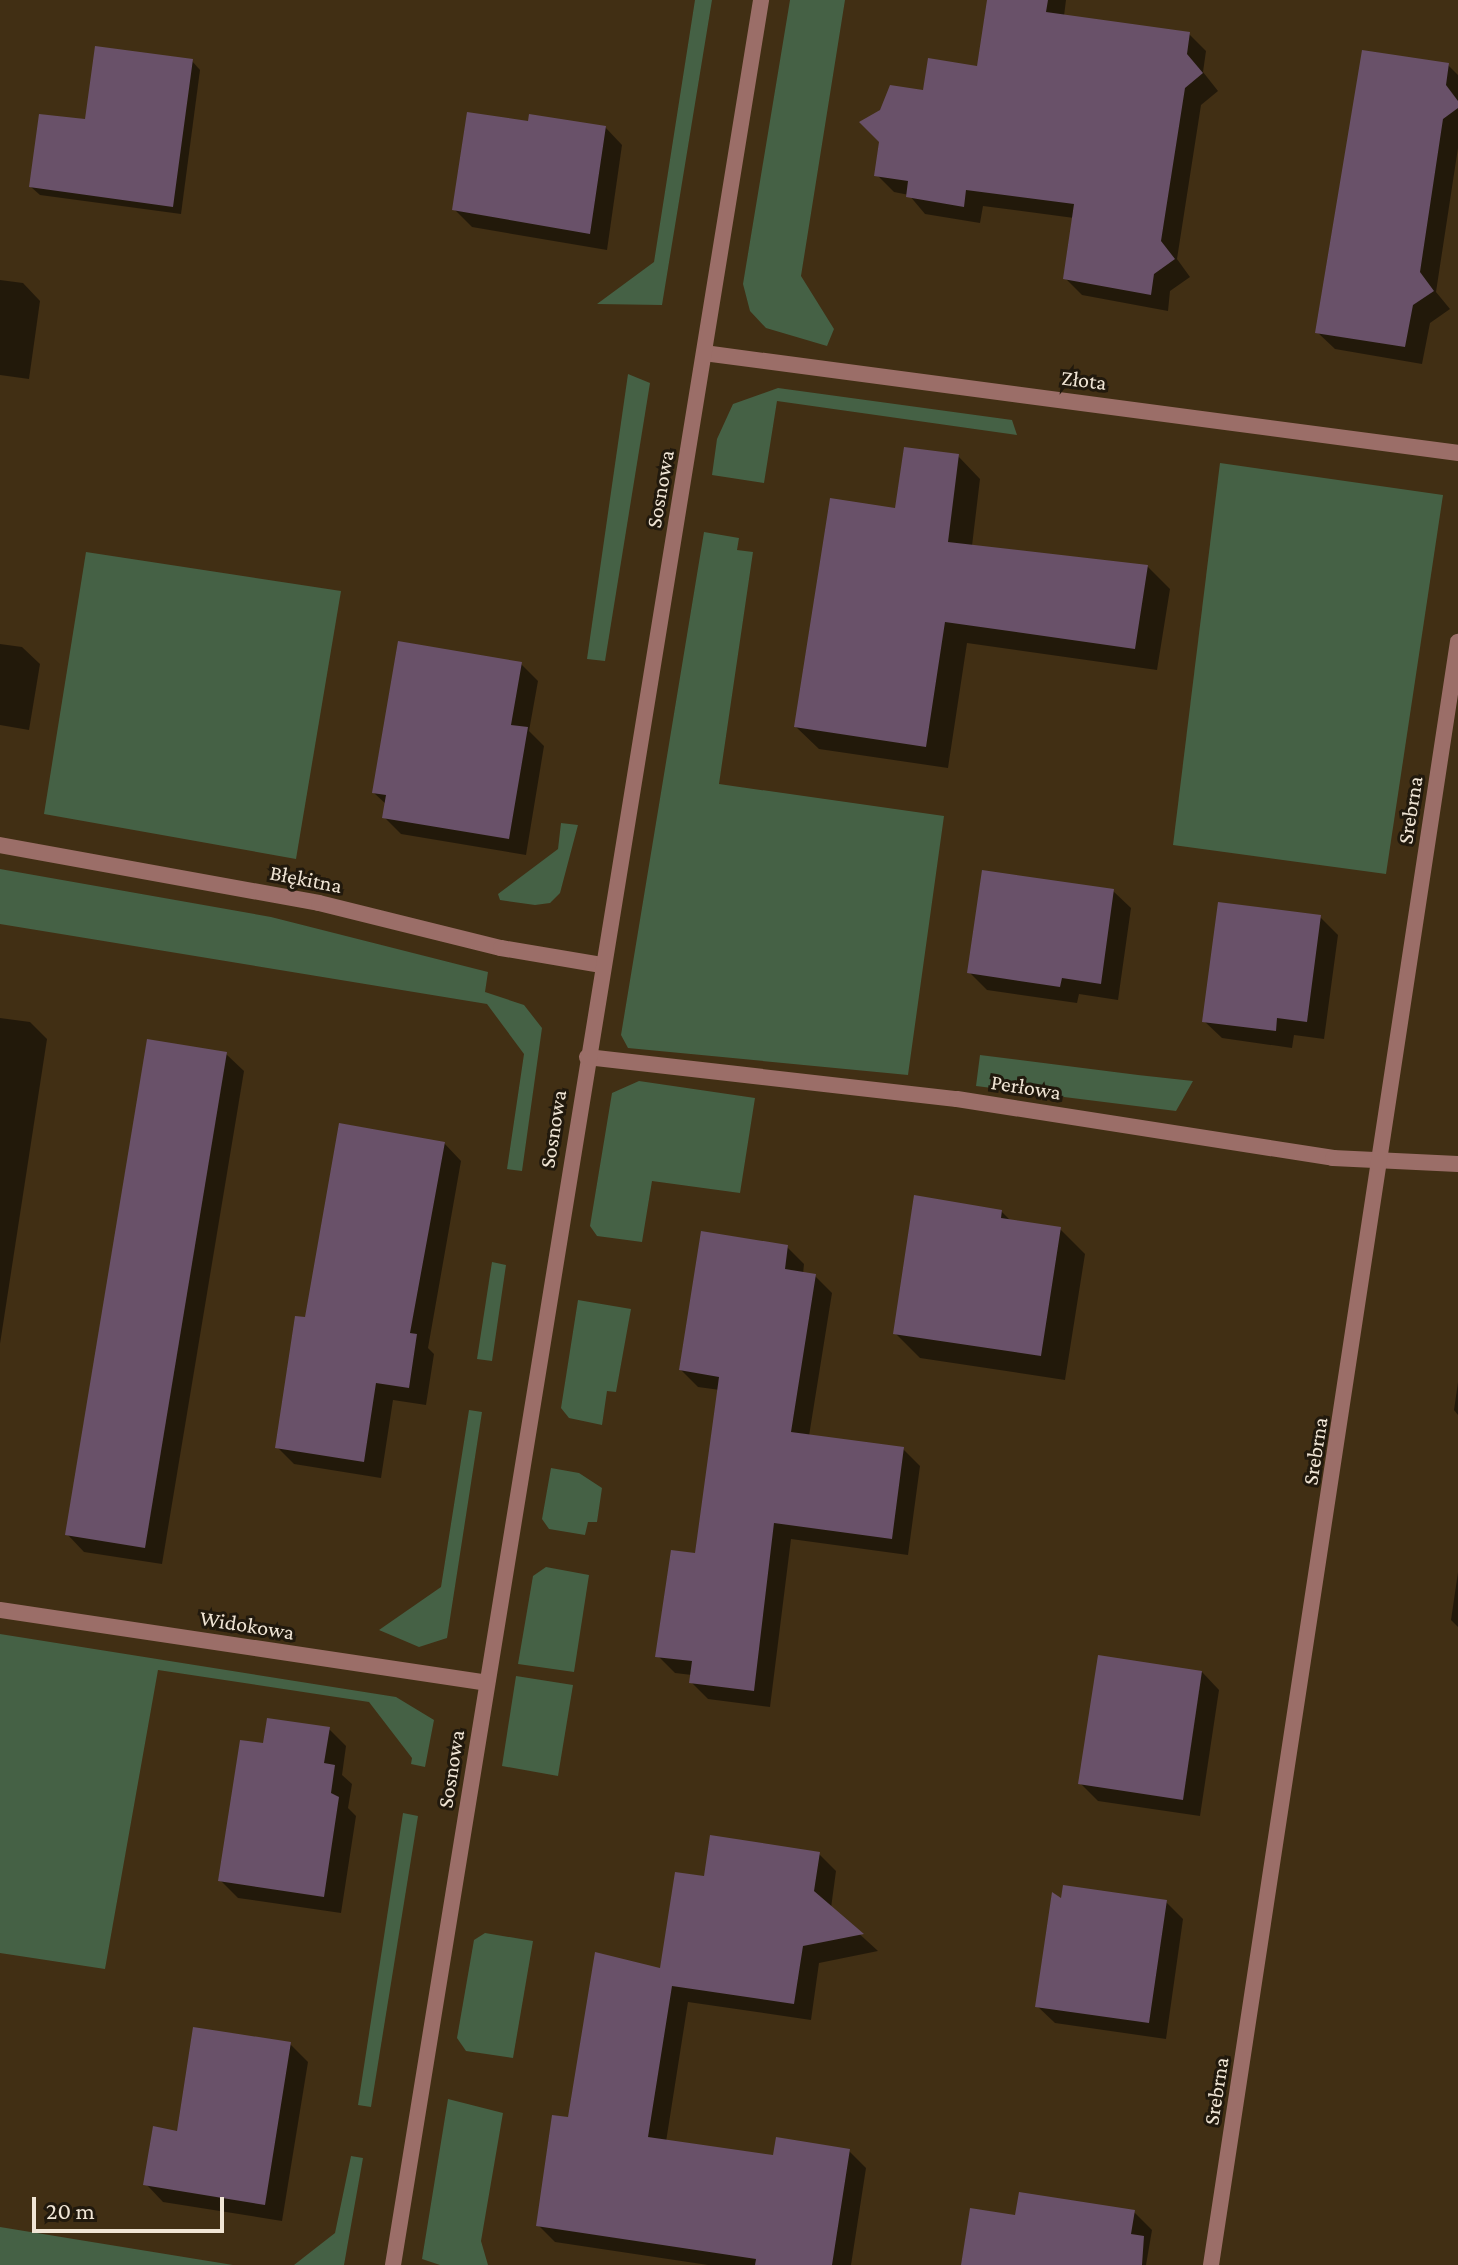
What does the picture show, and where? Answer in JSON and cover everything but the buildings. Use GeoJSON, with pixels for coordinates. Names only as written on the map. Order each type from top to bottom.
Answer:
{"type":"FeatureCollection","features":[{"type":"Feature","properties":{"kind":"street","name":"Sosnowa"},"geometry":{"type":"LineString","coordinates":[[393,2265],[761,0]]}},
{"type":"Feature","properties":{"kind":"street","name":"Złota"},"geometry":{"type":"LineString","coordinates":[[704,353],[1458,453]]}},
{"type":"Feature","properties":{"kind":"street","name":"Srebrna"},"geometry":{"type":"LineString","coordinates":[[1211,2265],[1383,1160],[1458,642]]}},
{"type":"Feature","properties":{"kind":"street","name":"Błękitna"},"geometry":{"type":"LineString","coordinates":[[0,845],[319,903],[501,948],[602,965]]}},
{"type":"Feature","properties":{"kind":"street","name":"Perłowa"},"geometry":{"type":"LineString","coordinates":[[587,1057],[957,1099],[1333,1158],[1458,1164]]}},
{"type":"Feature","properties":{"kind":"street","name":"Widokowa"},"geometry":{"type":"LineString","coordinates":[[0,1610],[487,1683]]}},
{"type":"Feature","properties":{"kind":"green space"},"geometry":{"type":"Polygon","coordinates":[[[695,0],[712,0],[662,305],[597,304],[654,262],[695,0]]]}},
{"type":"Feature","properties":{"kind":"green space"},"geometry":{"type":"Polygon","coordinates":[[[790,0],[845,0],[801,276],[834,329],[827,346],[766,328],[750,311],[743,284],[790,0]]]}},
{"type":"Feature","properties":{"kind":"green space"},"geometry":{"type":"Polygon","coordinates":[[[628,374],[650,383],[605,661],[587,659],[628,374]]]}},
{"type":"Feature","properties":{"kind":"green space"},"geometry":{"type":"Polygon","coordinates":[[[778,388],[1012,420],[1017,435],[777,401],[764,483],[712,475],[717,439],[733,404],[778,388]]]}},
{"type":"Feature","properties":{"kind":"green space"},"geometry":{"type":"Polygon","coordinates":[[[1220,463],[1443,495],[1386,874],[1173,845],[1220,463]]]}},
{"type":"Feature","properties":{"kind":"green space"},"geometry":{"type":"Polygon","coordinates":[[[704,532],[739,538],[737,550],[753,552],[719,784],[944,816],[908,1075],[628,1048],[621,1035],[704,532]]]}},
{"type":"Feature","properties":{"kind":"green space"},"geometry":{"type":"Polygon","coordinates":[[[86,552],[341,591],[296,859],[44,814],[86,552]]]}},
{"type":"Feature","properties":{"kind":"green space"},"geometry":{"type":"Polygon","coordinates":[[[561,823],[578,825],[560,893],[550,903],[535,905],[500,900],[498,894],[558,849],[561,823]]]}},
{"type":"Feature","properties":{"kind":"green space"},"geometry":{"type":"Polygon","coordinates":[[[0,869],[271,917],[488,972],[485,992],[524,1005],[542,1028],[522,1171],[507,1169],[524,1054],[487,1004],[0,924],[0,869]]]}},
{"type":"Feature","properties":{"kind":"green space"},"geometry":{"type":"Polygon","coordinates":[[[980,1055],[1193,1081],[1176,1111],[976,1086],[980,1055]]]}},
{"type":"Feature","properties":{"kind":"green space"},"geometry":{"type":"Polygon","coordinates":[[[639,1081],[755,1098],[740,1193],[652,1181],[642,1242],[597,1236],[590,1226],[612,1093],[639,1081]]]}},
{"type":"Feature","properties":{"kind":"green space"},"geometry":{"type":"Polygon","coordinates":[[[492,1262],[506,1265],[492,1361],[477,1359],[492,1262]]]}},
{"type":"Feature","properties":{"kind":"green space"},"geometry":{"type":"Polygon","coordinates":[[[578,1300],[631,1309],[616,1392],[607,1391],[602,1425],[569,1418],[561,1408],[578,1300]]]}},
{"type":"Feature","properties":{"kind":"green space"},"geometry":{"type":"Polygon","coordinates":[[[469,1410],[482,1412],[447,1638],[419,1647],[379,1630],[441,1587],[469,1410]]]}},
{"type":"Feature","properties":{"kind":"green space"},"geometry":{"type":"Polygon","coordinates":[[[551,1468],[579,1473],[602,1488],[597,1522],[588,1522],[585,1535],[549,1529],[542,1519],[551,1468]]]}},
{"type":"Feature","properties":{"kind":"green space"},"geometry":{"type":"Polygon","coordinates":[[[546,1567],[589,1575],[574,1672],[518,1664],[533,1576],[546,1567]]]}},
{"type":"Feature","properties":{"kind":"green space"},"geometry":{"type":"Polygon","coordinates":[[[0,1634],[396,1697],[434,1720],[425,1767],[411,1764],[412,1758],[369,1702],[158,1670],[105,1969],[0,1953],[0,1634]]]}},
{"type":"Feature","properties":{"kind":"green space"},"geometry":{"type":"Polygon","coordinates":[[[516,1676],[573,1685],[558,1776],[502,1766],[516,1676]]]}},
{"type":"Feature","properties":{"kind":"green space"},"geometry":{"type":"Polygon","coordinates":[[[403,1813],[418,1816],[371,2107],[358,2105],[403,1813]]]}},
{"type":"Feature","properties":{"kind":"green space"},"geometry":{"type":"Polygon","coordinates":[[[485,1933],[533,1941],[513,2058],[466,2051],[457,2038],[474,1940],[485,1933]]]}},
{"type":"Feature","properties":{"kind":"green space"},"geometry":{"type":"Polygon","coordinates":[[[448,2099],[503,2113],[481,2241],[488,2265],[440,2265],[422,2259],[448,2099]]]}},
{"type":"Feature","properties":{"kind":"green space"},"geometry":{"type":"Polygon","coordinates":[[[351,2156],[363,2158],[344,2265],[294,2265],[335,2233],[351,2156]]]}},
{"type":"Feature","properties":{"kind":"green space"},"geometry":{"type":"Polygon","coordinates":[[[0,2227],[233,2265],[0,2265],[0,2227]]]}}]}
